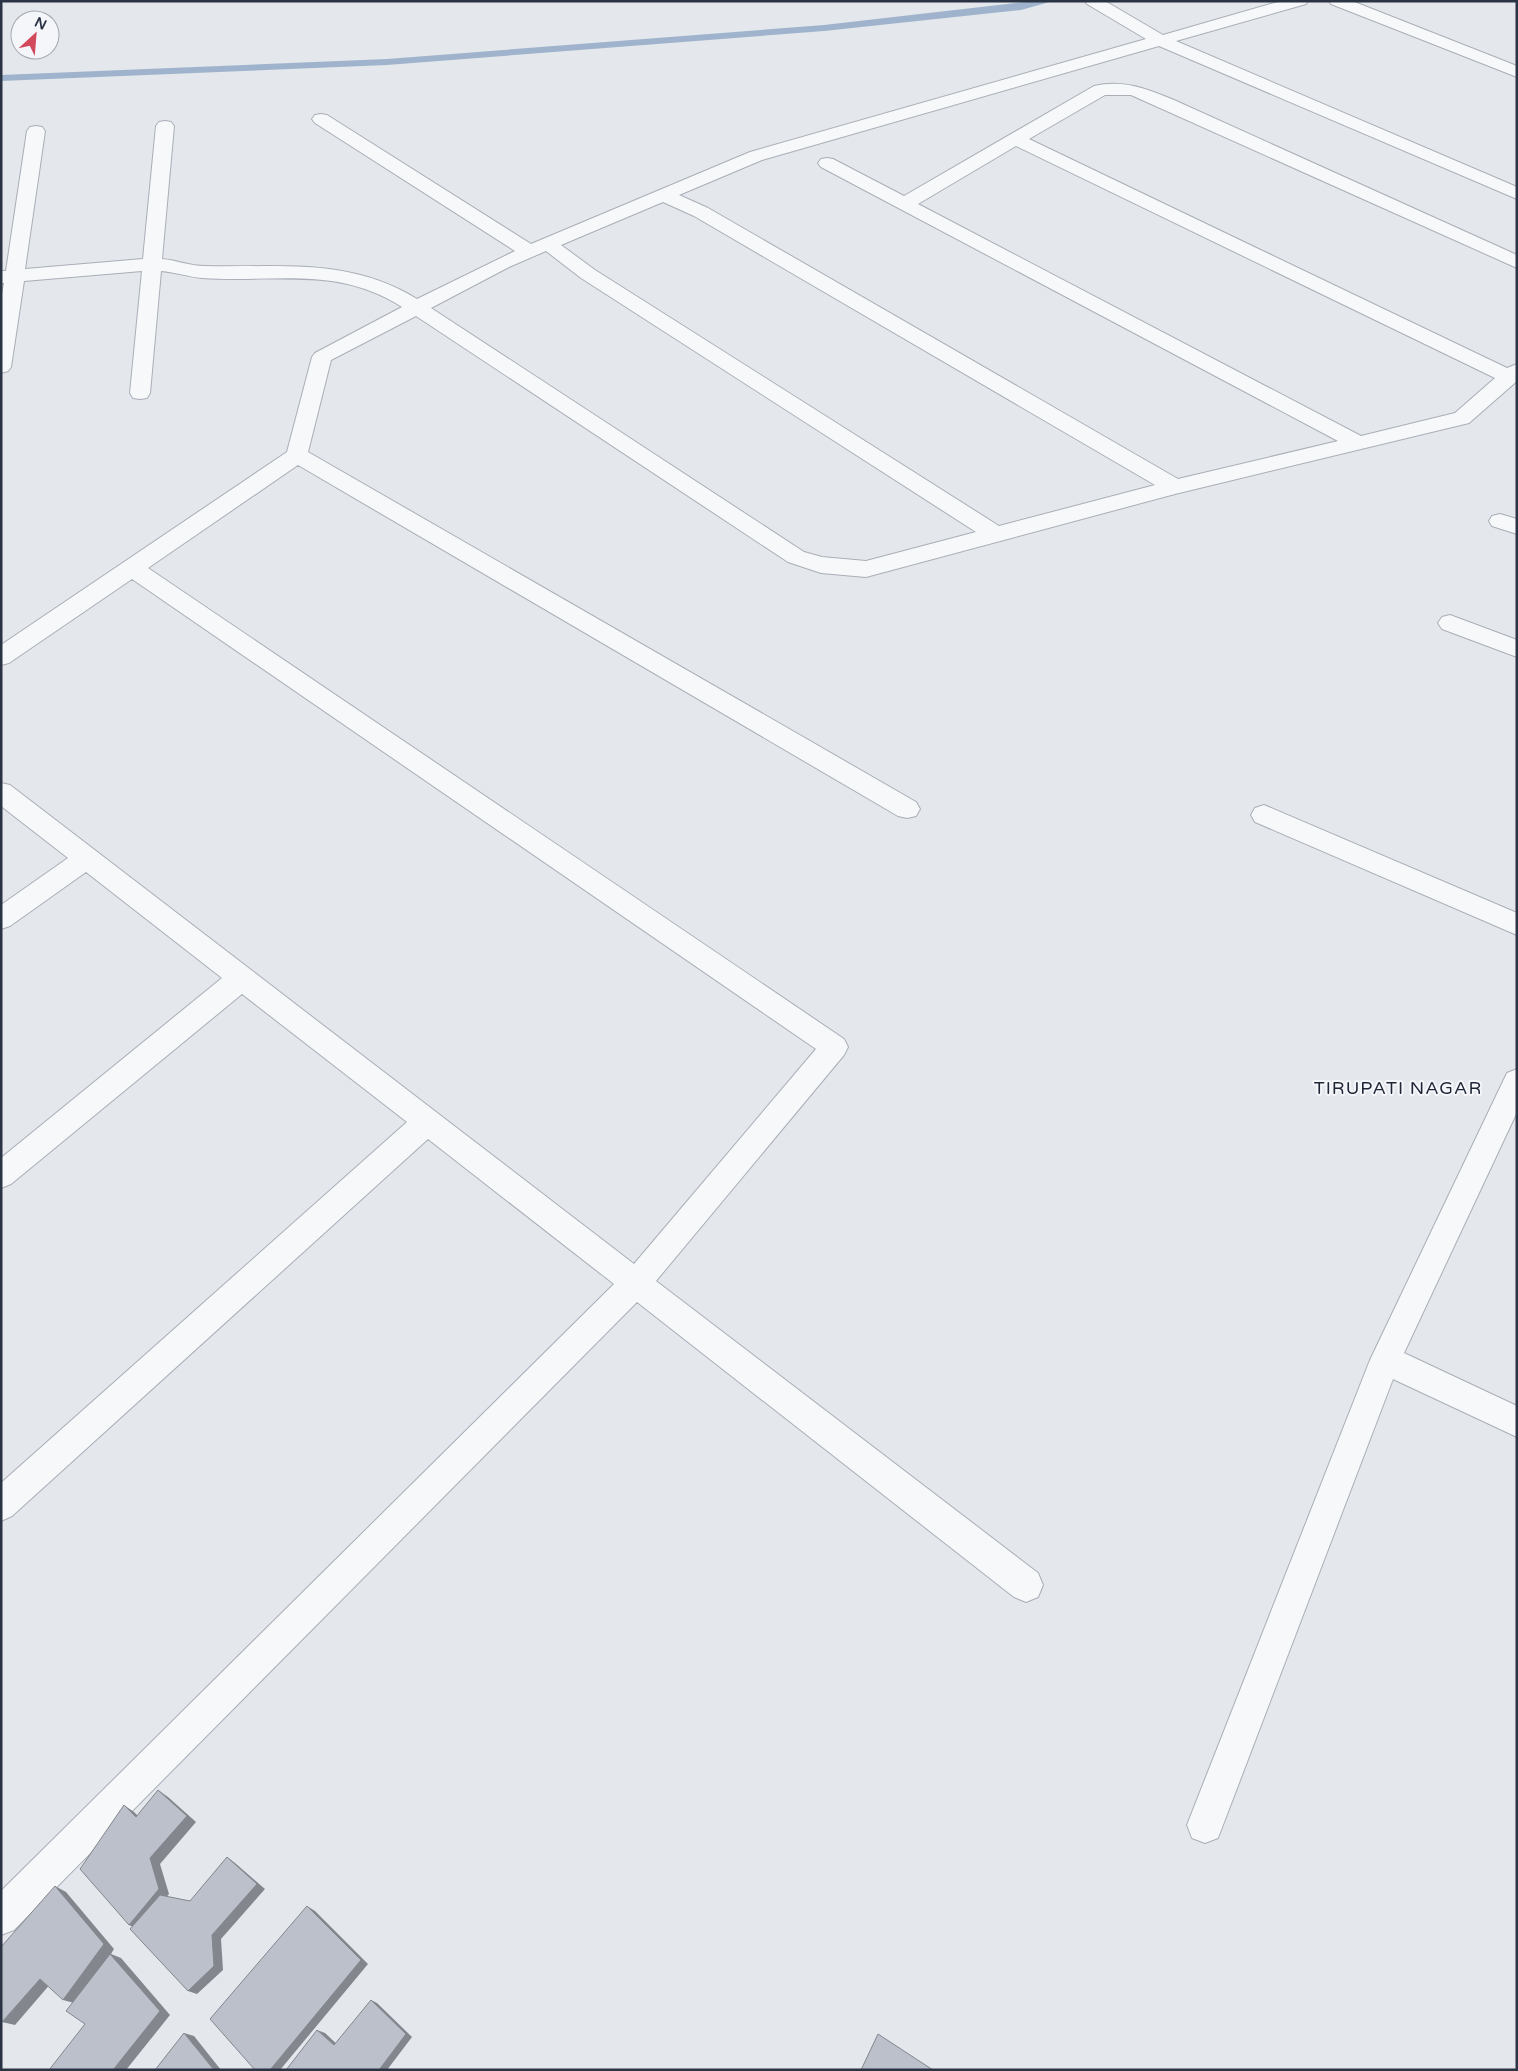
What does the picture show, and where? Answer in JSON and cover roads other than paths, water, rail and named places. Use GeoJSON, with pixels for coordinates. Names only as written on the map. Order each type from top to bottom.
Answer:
{"type":"FeatureCollection","features":[{"type":"Feature","properties":{"kind":"street"},"geometry":{"type":"LineString","coordinates":[[1093,1],[1161,41],[1517,194]]}},
{"type":"Feature","properties":{"kind":"street"},"geometry":{"type":"LineString","coordinates":[[1,657],[297,456],[322,357],[502,263],[756,156],[1300,1]]}},
{"type":"Feature","properties":{"kind":"street"},"geometry":{"type":"LineString","coordinates":[[1337,1],[1516,71]]}},
{"type":"Feature","properties":{"kind":"street"},"geometry":{"type":"LineString","coordinates":[[904,204],[1100,90],[1118,87],[1132,90],[1168,104],[1517,262]]}},
{"type":"Feature","properties":{"kind":"street"},"geometry":{"type":"LineString","coordinates":[[321,119],[588,274],[995,534]]}},
{"type":"Feature","properties":{"kind":"street"},"geometry":{"type":"LineString","coordinates":[[140,393],[165,126]]}},
{"type":"Feature","properties":{"kind":"street"},"geometry":{"type":"LineString","coordinates":[[1,367],[8,277],[36,131]]}},
{"type":"Feature","properties":{"kind":"street"},"geometry":{"type":"LineString","coordinates":[[8,277],[152,264],[175,266],[201,272],[295,271],[340,275],[379,287],[417,307],[796,557],[821,565],[866,569],[1175,487],[1462,418],[1513,374],[1016,139]]}},
{"type":"Feature","properties":{"kind":"street"},"geometry":{"type":"LineString","coordinates":[[827,163],[1358,443]]}},
{"type":"Feature","properties":{"kind":"street"},"geometry":{"type":"LineString","coordinates":[[663,195],[701,212],[1175,487]]}},
{"type":"Feature","properties":{"kind":"street"},"geometry":{"type":"LineString","coordinates":[[297,456],[908,809]]}},
{"type":"Feature","properties":{"kind":"street"},"geometry":{"type":"LineString","coordinates":[[1,1917],[636,1283],[834,1047],[132,568]]}},
{"type":"Feature","properties":{"kind":"street"},"geometry":{"type":"LineString","coordinates":[[1450,623],[1517,648]]}},
{"type":"Feature","properties":{"kind":"street"},"geometry":{"type":"LineString","coordinates":[[1,792],[1026,1585]]}},
{"type":"Feature","properties":{"kind":"street"},"geometry":{"type":"LineString","coordinates":[[1264,816],[1517,925]]}},
{"type":"Feature","properties":{"kind":"street"},"geometry":{"type":"LineString","coordinates":[[1,919],[86,858]]}},
{"type":"Feature","properties":{"kind":"street"},"geometry":{"type":"LineString","coordinates":[[1,1175],[242,978]]}},
{"type":"Feature","properties":{"kind":"street"},"geometry":{"type":"LineString","coordinates":[[1205,1825],[1385,1360],[1517,1081]]}},
{"type":"Feature","properties":{"kind":"street"},"geometry":{"type":"LineString","coordinates":[[1,1505],[427,1122]]}},
{"type":"Feature","properties":{"kind":"street"},"geometry":{"type":"LineString","coordinates":[[1385,1360],[1517,1422]]}},
{"type":"Feature","properties":{"kind":"waterway"},"geometry":{"type":"LineString","coordinates":[[1,78],[387,62],[824,28],[1021,7],[1048,1]]}},
{"type":"Feature","properties":{"kind":"district","name":"TIRUPATI NAGAR"},"geometry":{"type":"Point","coordinates":[1398,1088]}}]}
